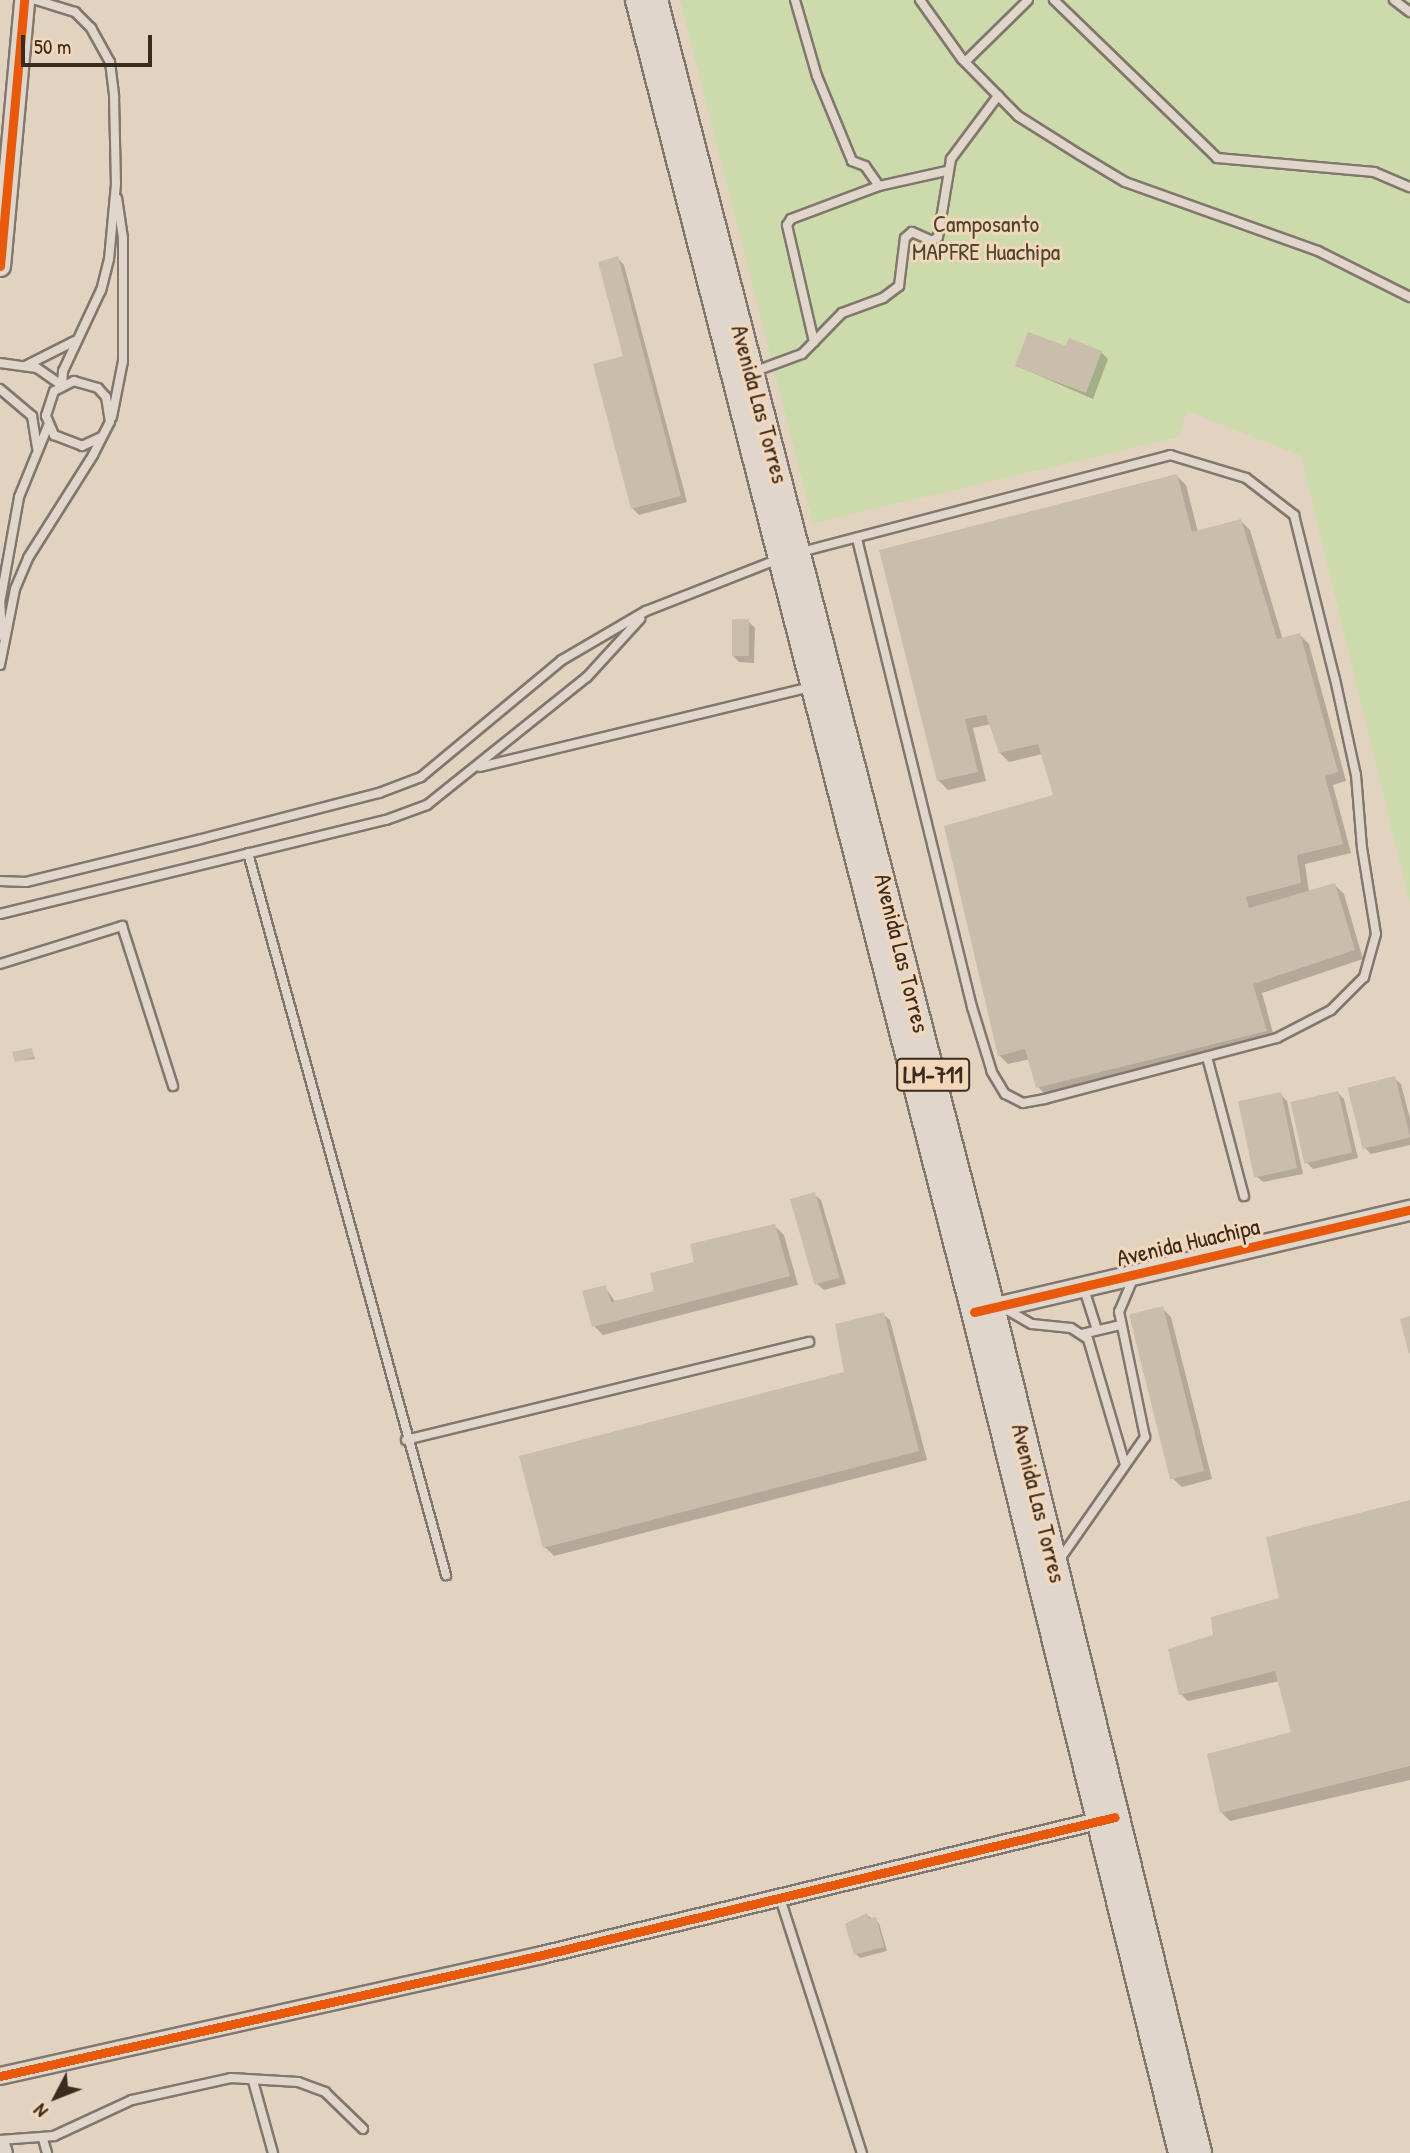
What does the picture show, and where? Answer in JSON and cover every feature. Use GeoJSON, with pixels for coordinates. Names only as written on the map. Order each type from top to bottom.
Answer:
{"type":"FeatureCollection","features":[{"type":"Feature","properties":{"kind":"main road","name":"Avenida Las Torres"},"geometry":{"type":"LineString","coordinates":[[638,0],[790,555],[989,1308],[1055,1567],[1107,1819],[1199,2153]]}},
{"type":"Feature","properties":{"kind":"main road","name":"Avenida Las Torres"},"geometry":{"type":"LineString","coordinates":[[655,0],[752,373],[814,686],[989,1308],[1181,2153]]}},
{"type":"Feature","properties":{"kind":"street"},"geometry":{"type":"LineString","coordinates":[[0,266],[24,0]]}},
{"type":"Feature","properties":{"kind":"street","name":"Avenida Huachipa"},"geometry":{"type":"LineString","coordinates":[[989,1308],[1410,1210]]}},
{"type":"Feature","properties":{"kind":"street"},"geometry":{"type":"LineString","coordinates":[[0,2076],[780,1898],[1107,1819]]}},
{"type":"Feature","properties":{"kind":"street"},"geometry":{"type":"LineString","coordinates":[[0,2147],[2,2153]]}},
{"type":"Feature","properties":{"kind":"lane"},"geometry":{"type":"LineString","coordinates":[[2,646],[28,558],[110,422],[118,404],[123,360],[123,238],[116,184],[110,62],[91,28],[75,12],[36,0]]}},
{"type":"Feature","properties":{"kind":"lane"},"geometry":{"type":"LineString","coordinates":[[795,0],[817,76],[852,161],[865,166],[879,186]]}},
{"type":"Feature","properties":{"kind":"lane"},"geometry":{"type":"LineString","coordinates":[[920,0],[965,62],[1018,116],[1125,182],[1318,251],[1410,297]]}},
{"type":"Feature","properties":{"kind":"lane"},"geometry":{"type":"LineString","coordinates":[[965,62],[1028,0]]}},
{"type":"Feature","properties":{"kind":"lane"},"geometry":{"type":"LineString","coordinates":[[1054,0],[1217,158],[1374,172],[1410,187]]}},
{"type":"Feature","properties":{"kind":"lane"},"geometry":{"type":"LineString","coordinates":[[1394,0],[1410,12]]}},
{"type":"Feature","properties":{"kind":"lane"},"geometry":{"type":"LineString","coordinates":[[752,373],[802,354],[842,313],[883,298],[899,286],[908,233],[932,241],[938,237],[946,171],[998,96]]}},
{"type":"Feature","properties":{"kind":"lane"},"geometry":{"type":"LineString","coordinates":[[814,342],[787,225],[791,219],[879,186],[946,171]]}},
{"type":"Feature","properties":{"kind":"lane"},"geometry":{"type":"LineString","coordinates":[[62,385],[75,341],[101,290],[109,259],[116,184]]}},
{"type":"Feature","properties":{"kind":"lane"},"geometry":{"type":"LineString","coordinates":[[24,366],[75,341]]}},
{"type":"Feature","properties":{"kind":"lane"},"geometry":{"type":"LineString","coordinates":[[4,363],[37,368],[62,385]]}},
{"type":"Feature","properties":{"kind":"lane"},"geometry":{"type":"LineString","coordinates":[[0,664],[0,603],[8,547],[19,497],[48,425],[49,398],[62,385],[74,381],[98,388],[106,397],[110,422]]}},
{"type":"Feature","properties":{"kind":"lane"},"geometry":{"type":"LineString","coordinates":[[3,390],[32,416],[48,425],[72,445],[101,437]]}},
{"type":"Feature","properties":{"kind":"lane"},"geometry":{"type":"LineString","coordinates":[[32,416],[37,448]]}},
{"type":"Feature","properties":{"kind":"lane"},"geometry":{"type":"LineString","coordinates":[[0,881],[26,882],[379,793],[421,777],[562,660],[646,611],[790,555],[1170,455],[1246,478],[1294,515],[1356,775],[1362,848],[1376,934],[1364,977],[1331,1010],[1277,1038],[1045,1100],[1023,1103],[1005,1094],[992,1072],[972,1007],[857,538]]}},
{"type":"Feature","properties":{"kind":"lane"},"geometry":{"type":"LineString","coordinates":[[0,914],[417,808],[477,767],[587,677],[646,611]]}},
{"type":"Feature","properties":{"kind":"lane"},"geometry":{"type":"LineString","coordinates":[[477,767],[814,686]]}},
{"type":"Feature","properties":{"kind":"lane"},"geometry":{"type":"LineString","coordinates":[[248,853],[406,1440],[446,1575]]}},
{"type":"Feature","properties":{"kind":"lane"},"geometry":{"type":"LineString","coordinates":[[0,964],[122,926],[173,1086]]}},
{"type":"Feature","properties":{"kind":"lane"},"geometry":{"type":"LineString","coordinates":[[1207,1057],[1244,1196]]}},
{"type":"Feature","properties":{"kind":"lane"},"geometry":{"type":"LineString","coordinates":[[1055,1567],[1141,1445],[1146,1428],[1120,1325],[1122,1298],[1135,1274]]}},
{"type":"Feature","properties":{"kind":"lane"},"geometry":{"type":"LineString","coordinates":[[1083,1286],[1097,1330]]}},
{"type":"Feature","properties":{"kind":"lane"},"geometry":{"type":"LineString","coordinates":[[989,1308],[1032,1324],[1082,1334],[1120,1325]]}},
{"type":"Feature","properties":{"kind":"lane"},"geometry":{"type":"LineString","coordinates":[[1082,1334],[1093,1349],[1125,1465]]}},
{"type":"Feature","properties":{"kind":"lane"},"geometry":{"type":"LineString","coordinates":[[406,1440],[809,1342]]}},
{"type":"Feature","properties":{"kind":"lane"},"geometry":{"type":"LineString","coordinates":[[780,1898],[862,2153]]}},
{"type":"Feature","properties":{"kind":"lane"},"geometry":{"type":"LineString","coordinates":[[0,2140],[43,2138],[176,2087],[231,2078],[298,2082],[325,2092],[363,2129]]}},
{"type":"Feature","properties":{"kind":"lane"},"geometry":{"type":"LineString","coordinates":[[253,2081],[273,2153]]}},
{"type":"Feature","properties":{"kind":"lane"},"geometry":{"type":"LineString","coordinates":[[43,2138],[47,2153]]}},
{"type":"Feature","properties":{"kind":"green space","name":"Camposanto MAPFRE Huachipa"},"geometry":{"type":"Polygon","coordinates":[[[680,0],[1410,0],[1410,904],[1301,456],[1187,411],[1179,437],[813,523],[680,0]]]}},
{"type":"Feature","properties":{"kind":"building"},"geometry":{"type":"Polygon","coordinates":[[[618,256],[681,496],[631,509],[593,364],[623,356],[598,262],[618,256]]]}},
{"type":"Feature","properties":{"kind":"building"},"geometry":{"type":"Polygon","coordinates":[[[1028,332],[1066,346],[1069,338],[1102,351],[1086,393],[1015,366],[1028,332]]]}},
{"type":"Feature","properties":{"kind":"building"},"geometry":{"type":"Polygon","coordinates":[[[1177,474],[1192,532],[1241,519],[1277,639],[1300,633],[1338,772],[1325,776],[1343,844],[1297,855],[1301,883],[1246,897],[1249,908],[1335,883],[1355,950],[1253,984],[1267,1031],[1036,1088],[1025,1049],[998,1056],[944,826],[1053,795],[1038,744],[999,753],[986,715],[965,719],[978,772],[937,781],[879,550],[1177,474]]]}},
{"type":"Feature","properties":{"kind":"building"},"geometry":{"type":"Polygon","coordinates":[[[732,619],[749,619],[749,656],[732,656],[732,619]]]}},
{"type":"Feature","properties":{"kind":"building"},"geometry":{"type":"Polygon","coordinates":[[[32,1048],[34,1057],[15,1062],[12,1052],[32,1048]]]}},
{"type":"Feature","properties":{"kind":"building"},"geometry":{"type":"Polygon","coordinates":[[[1395,1076],[1410,1137],[1363,1149],[1347,1088],[1395,1076]]]}},
{"type":"Feature","properties":{"kind":"building"},"geometry":{"type":"Polygon","coordinates":[[[1338,1091],[1352,1152],[1304,1163],[1290,1102],[1338,1091]]]}},
{"type":"Feature","properties":{"kind":"building"},"geometry":{"type":"Polygon","coordinates":[[[1281,1092],[1297,1168],[1254,1177],[1238,1101],[1281,1092]]]}},
{"type":"Feature","properties":{"kind":"building"},"geometry":{"type":"Polygon","coordinates":[[[815,1192],[840,1278],[815,1285],[790,1199],[815,1192]]]}},
{"type":"Feature","properties":{"kind":"building"},"geometry":{"type":"Polygon","coordinates":[[[775,1224],[790,1276],[592,1327],[582,1291],[606,1285],[611,1302],[654,1291],[650,1273],[694,1262],[690,1244],[775,1224]]]}},
{"type":"Feature","properties":{"kind":"building"},"geometry":{"type":"Polygon","coordinates":[[[1163,1306],[1204,1471],[1170,1479],[1129,1314],[1163,1306]]]}},
{"type":"Feature","properties":{"kind":"building"},"geometry":{"type":"Polygon","coordinates":[[[884,1312],[919,1451],[543,1548],[519,1456],[844,1372],[835,1324],[884,1312]]]}},
{"type":"Feature","properties":{"kind":"building"},"geometry":{"type":"Polygon","coordinates":[[[1410,1316],[1410,1353],[1409,1354],[1400,1319],[1410,1316]]]}},
{"type":"Feature","properties":{"kind":"building"},"geometry":{"type":"Polygon","coordinates":[[[1410,1500],[1410,1766],[1220,1813],[1207,1754],[1291,1732],[1275,1671],[1179,1695],[1168,1649],[1213,1635],[1211,1617],[1279,1598],[1266,1537],[1410,1500]]]}},
{"type":"Feature","properties":{"kind":"building"},"geometry":{"type":"Polygon","coordinates":[[[867,1913],[869,1919],[876,1917],[884,1947],[854,1955],[845,1924],[867,1913]]]}},
{"type":"Feature","properties":{"kind":"cycle path"},"geometry":{"type":"LineString","coordinates":[[0,266],[24,0]]}},
{"type":"Feature","properties":{"kind":"cycle path"},"geometry":{"type":"LineString","coordinates":[[974,1312],[1410,1210]]}},
{"type":"Feature","properties":{"kind":"cycle path"},"geometry":{"type":"LineString","coordinates":[[0,2076],[542,1955],[1115,1817]]}}]}
